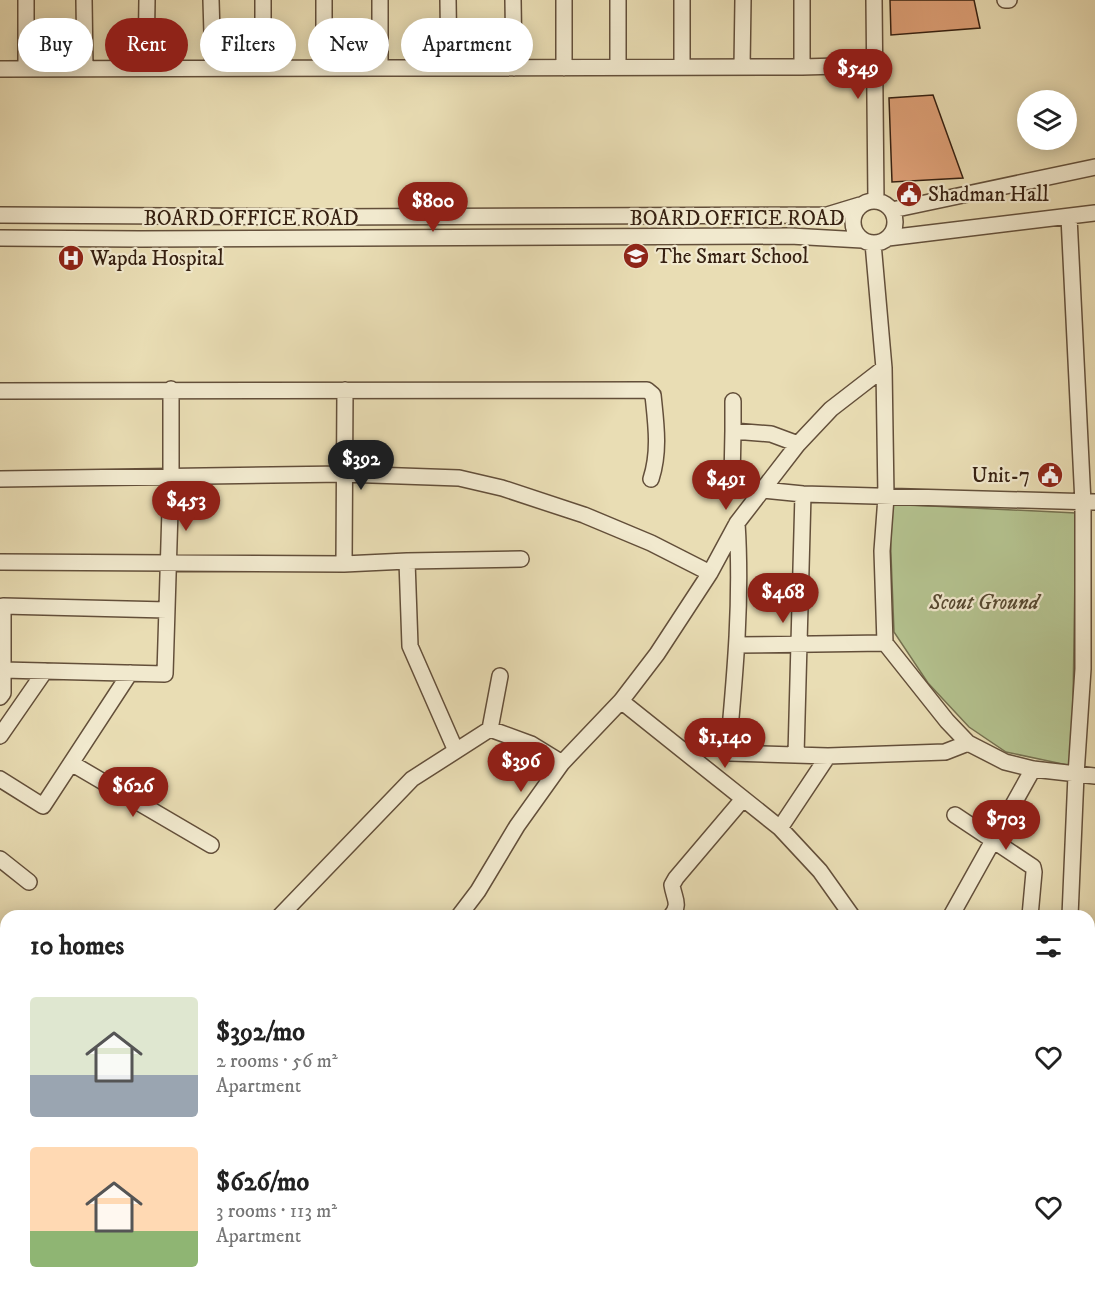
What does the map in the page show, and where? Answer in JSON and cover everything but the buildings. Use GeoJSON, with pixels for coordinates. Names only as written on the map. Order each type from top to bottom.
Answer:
{"type":"FeatureCollection","features":[{"type":"Feature","properties":{"kind":"street"},"geometry":{"type":"LineString","coordinates":[[26,0],[26,18]]}},
{"type":"Feature","properties":{"kind":"street"},"geometry":{"type":"LineString","coordinates":[[84,0],[84,18]]}},
{"type":"Feature","properties":{"kind":"street"},"geometry":{"type":"LineString","coordinates":[[147,0],[147,18]]}},
{"type":"Feature","properties":{"kind":"street"},"geometry":{"type":"LineString","coordinates":[[211,0],[212,18]]}},
{"type":"Feature","properties":{"kind":"street"},"geometry":{"type":"LineString","coordinates":[[263,0],[263,18]]}},
{"type":"Feature","properties":{"kind":"street"},"geometry":{"type":"LineString","coordinates":[[324,0],[324,18]]}},
{"type":"Feature","properties":{"kind":"street"},"geometry":{"type":"LineString","coordinates":[[380,0],[380,18]]}},
{"type":"Feature","properties":{"kind":"street"},"geometry":{"type":"LineString","coordinates":[[448,0],[448,18]]}},
{"type":"Feature","properties":{"kind":"street"},"geometry":{"type":"LineString","coordinates":[[513,0],[513,18]]}},
{"type":"Feature","properties":{"kind":"street"},"geometry":{"type":"LineString","coordinates":[[564,0],[564,68]]}},
{"type":"Feature","properties":{"kind":"street"},"geometry":{"type":"LineString","coordinates":[[618,0],[618,67]]}},
{"type":"Feature","properties":{"kind":"street"},"geometry":{"type":"LineString","coordinates":[[682,0],[682,67]]}},
{"type":"Feature","properties":{"kind":"street"},"geometry":{"type":"LineString","coordinates":[[742,67],[743,0]]}},
{"type":"Feature","properties":{"kind":"street"},"geometry":{"type":"LineString","coordinates":[[802,0],[802,67]]}},
{"type":"Feature","properties":{"kind":"street"},"geometry":{"type":"LineString","coordinates":[[874,0],[876,201]]}},
{"type":"Feature","properties":{"kind":"street"},"geometry":{"type":"LineString","coordinates":[[533,68],[875,65]]}},
{"type":"Feature","properties":{"kind":"street"},"geometry":{"type":"LineString","coordinates":[[0,69],[18,69]]}},
{"type":"Feature","properties":{"kind":"street"},"geometry":{"type":"LineString","coordinates":[[892,210],[1095,167]]}},
{"type":"Feature","properties":{"kind":"street"},"geometry":{"type":"LineString","coordinates":[[888,238],[895,224],[892,210],[884,203],[876,201],[860,205],[853,216],[852,223],[857,235],[868,242],[1095,213]]}},
{"type":"Feature","properties":{"kind":"street","name":"BOARD OFFICE ROAD"},"geometry":{"type":"LineString","coordinates":[[0,215],[324,217],[827,215],[860,205]]}},
{"type":"Feature","properties":{"kind":"street"},"geometry":{"type":"LineString","coordinates":[[1069,217],[1089,503],[1070,910]]}},
{"type":"Feature","properties":{"kind":"street","name":"BOARD OFFICE ROAD"},"geometry":{"type":"LineString","coordinates":[[0,238],[790,236],[868,242]]}},
{"type":"Feature","properties":{"kind":"street"},"geometry":{"type":"LineString","coordinates":[[868,242],[884,368],[886,497],[882,551],[885,643],[968,743],[1005,762],[1033,770],[1095,776]]}},
{"type":"Feature","properties":{"kind":"street"},"geometry":{"type":"LineString","coordinates":[[464,910],[478,891],[517,826],[562,764],[621,701],[657,654],[710,573],[737,523],[798,444],[831,409],[884,368]]}},
{"type":"Feature","properties":{"kind":"street"},"geometry":{"type":"LineString","coordinates":[[3,670],[165,674],[171,477],[171,389]]}},
{"type":"Feature","properties":{"kind":"street"},"geometry":{"type":"LineString","coordinates":[[0,391],[171,389],[650,391],[654,395],[657,452],[651,479]]}},
{"type":"Feature","properties":{"kind":"street"},"geometry":{"type":"LineString","coordinates":[[344,564],[345,390]]}},
{"type":"Feature","properties":{"kind":"street"},"geometry":{"type":"LineString","coordinates":[[732,480],[733,401]]}},
{"type":"Feature","properties":{"kind":"street"},"geometry":{"type":"LineString","coordinates":[[733,431],[771,434],[798,444]]}},
{"type":"Feature","properties":{"kind":"street"},"geometry":{"type":"LineString","coordinates":[[0,479],[344,474],[459,478],[502,488],[584,514],[651,543],[710,573]]}},
{"type":"Feature","properties":{"kind":"street"},"geometry":{"type":"LineString","coordinates":[[763,490],[803,494],[1089,503]]}},
{"type":"Feature","properties":{"kind":"street"},"geometry":{"type":"LineString","coordinates":[[795,755],[803,494]]}},
{"type":"Feature","properties":{"kind":"street"},"geometry":{"type":"LineString","coordinates":[[714,773],[728,752],[737,645],[740,566],[737,523]]}},
{"type":"Feature","properties":{"kind":"street"},"geometry":{"type":"LineString","coordinates":[[0,562],[344,564],[521,559]]}},
{"type":"Feature","properties":{"kind":"street"},"geometry":{"type":"LineString","coordinates":[[407,561],[410,646],[456,751]]}},
{"type":"Feature","properties":{"kind":"street"},"geometry":{"type":"LineString","coordinates":[[0,697],[3,693],[3,606],[166,610]]}},
{"type":"Feature","properties":{"kind":"street"},"geometry":{"type":"LineString","coordinates":[[737,645],[885,643]]}},
{"type":"Feature","properties":{"kind":"street"},"geometry":{"type":"LineString","coordinates":[[0,736],[45,671]]}},
{"type":"Feature","properties":{"kind":"street"},"geometry":{"type":"LineString","coordinates":[[0,779],[43,806],[130,673]]}},
{"type":"Feature","properties":{"kind":"street"},"geometry":{"type":"LineString","coordinates":[[286,910],[412,779],[490,729],[500,676]]}},
{"type":"Feature","properties":{"kind":"street"},"geometry":{"type":"LineString","coordinates":[[621,701],[780,828],[820,871],[848,910]]}},
{"type":"Feature","properties":{"kind":"street"},"geometry":{"type":"LineString","coordinates":[[490,729],[531,744],[562,764]]}},
{"type":"Feature","properties":{"kind":"street"},"geometry":{"type":"LineString","coordinates":[[728,752],[731,754],[828,756],[945,752],[968,743]]}},
{"type":"Feature","properties":{"kind":"street"},"geometry":{"type":"LineString","coordinates":[[780,828],[828,756]]}},
{"type":"Feature","properties":{"kind":"street"},"geometry":{"type":"LineString","coordinates":[[71,763],[211,845]]}},
{"type":"Feature","properties":{"kind":"street"},"geometry":{"type":"LineString","coordinates":[[954,910],[1033,770]]}},
{"type":"Feature","properties":{"kind":"street"},"geometry":{"type":"LineString","coordinates":[[676,910],[678,901],[672,885],[676,878],[743,799]]}},
{"type":"Feature","properties":{"kind":"street"},"geometry":{"type":"LineString","coordinates":[[955,815],[1033,867],[1031,910]]}},
{"type":"Feature","properties":{"kind":"street"},"geometry":{"type":"LineString","coordinates":[[0,859],[29,882]]}},
{"type":"Feature","properties":{"kind":"green space","name":"Scout Ground"},"geometry":{"type":"Polygon","coordinates":[[[889,504],[1076,513],[1072,766],[1006,752],[969,727],[928,683],[894,632],[889,504]]]}},
{"type":"Feature","properties":{"kind":"place","name":"Shadman Hall"},"geometry":{"type":"Point","coordinates":[909,194]}},
{"type":"Feature","properties":{"kind":"place","name":"The Smart School"},"geometry":{"type":"Point","coordinates":[636,256]}},
{"type":"Feature","properties":{"kind":"place","name":"Wapda Hospital"},"geometry":{"type":"Point","coordinates":[71,258]}},
{"type":"Feature","properties":{"kind":"place","name":"Unit-7"},"geometry":{"type":"Point","coordinates":[1050,475]}}]}
